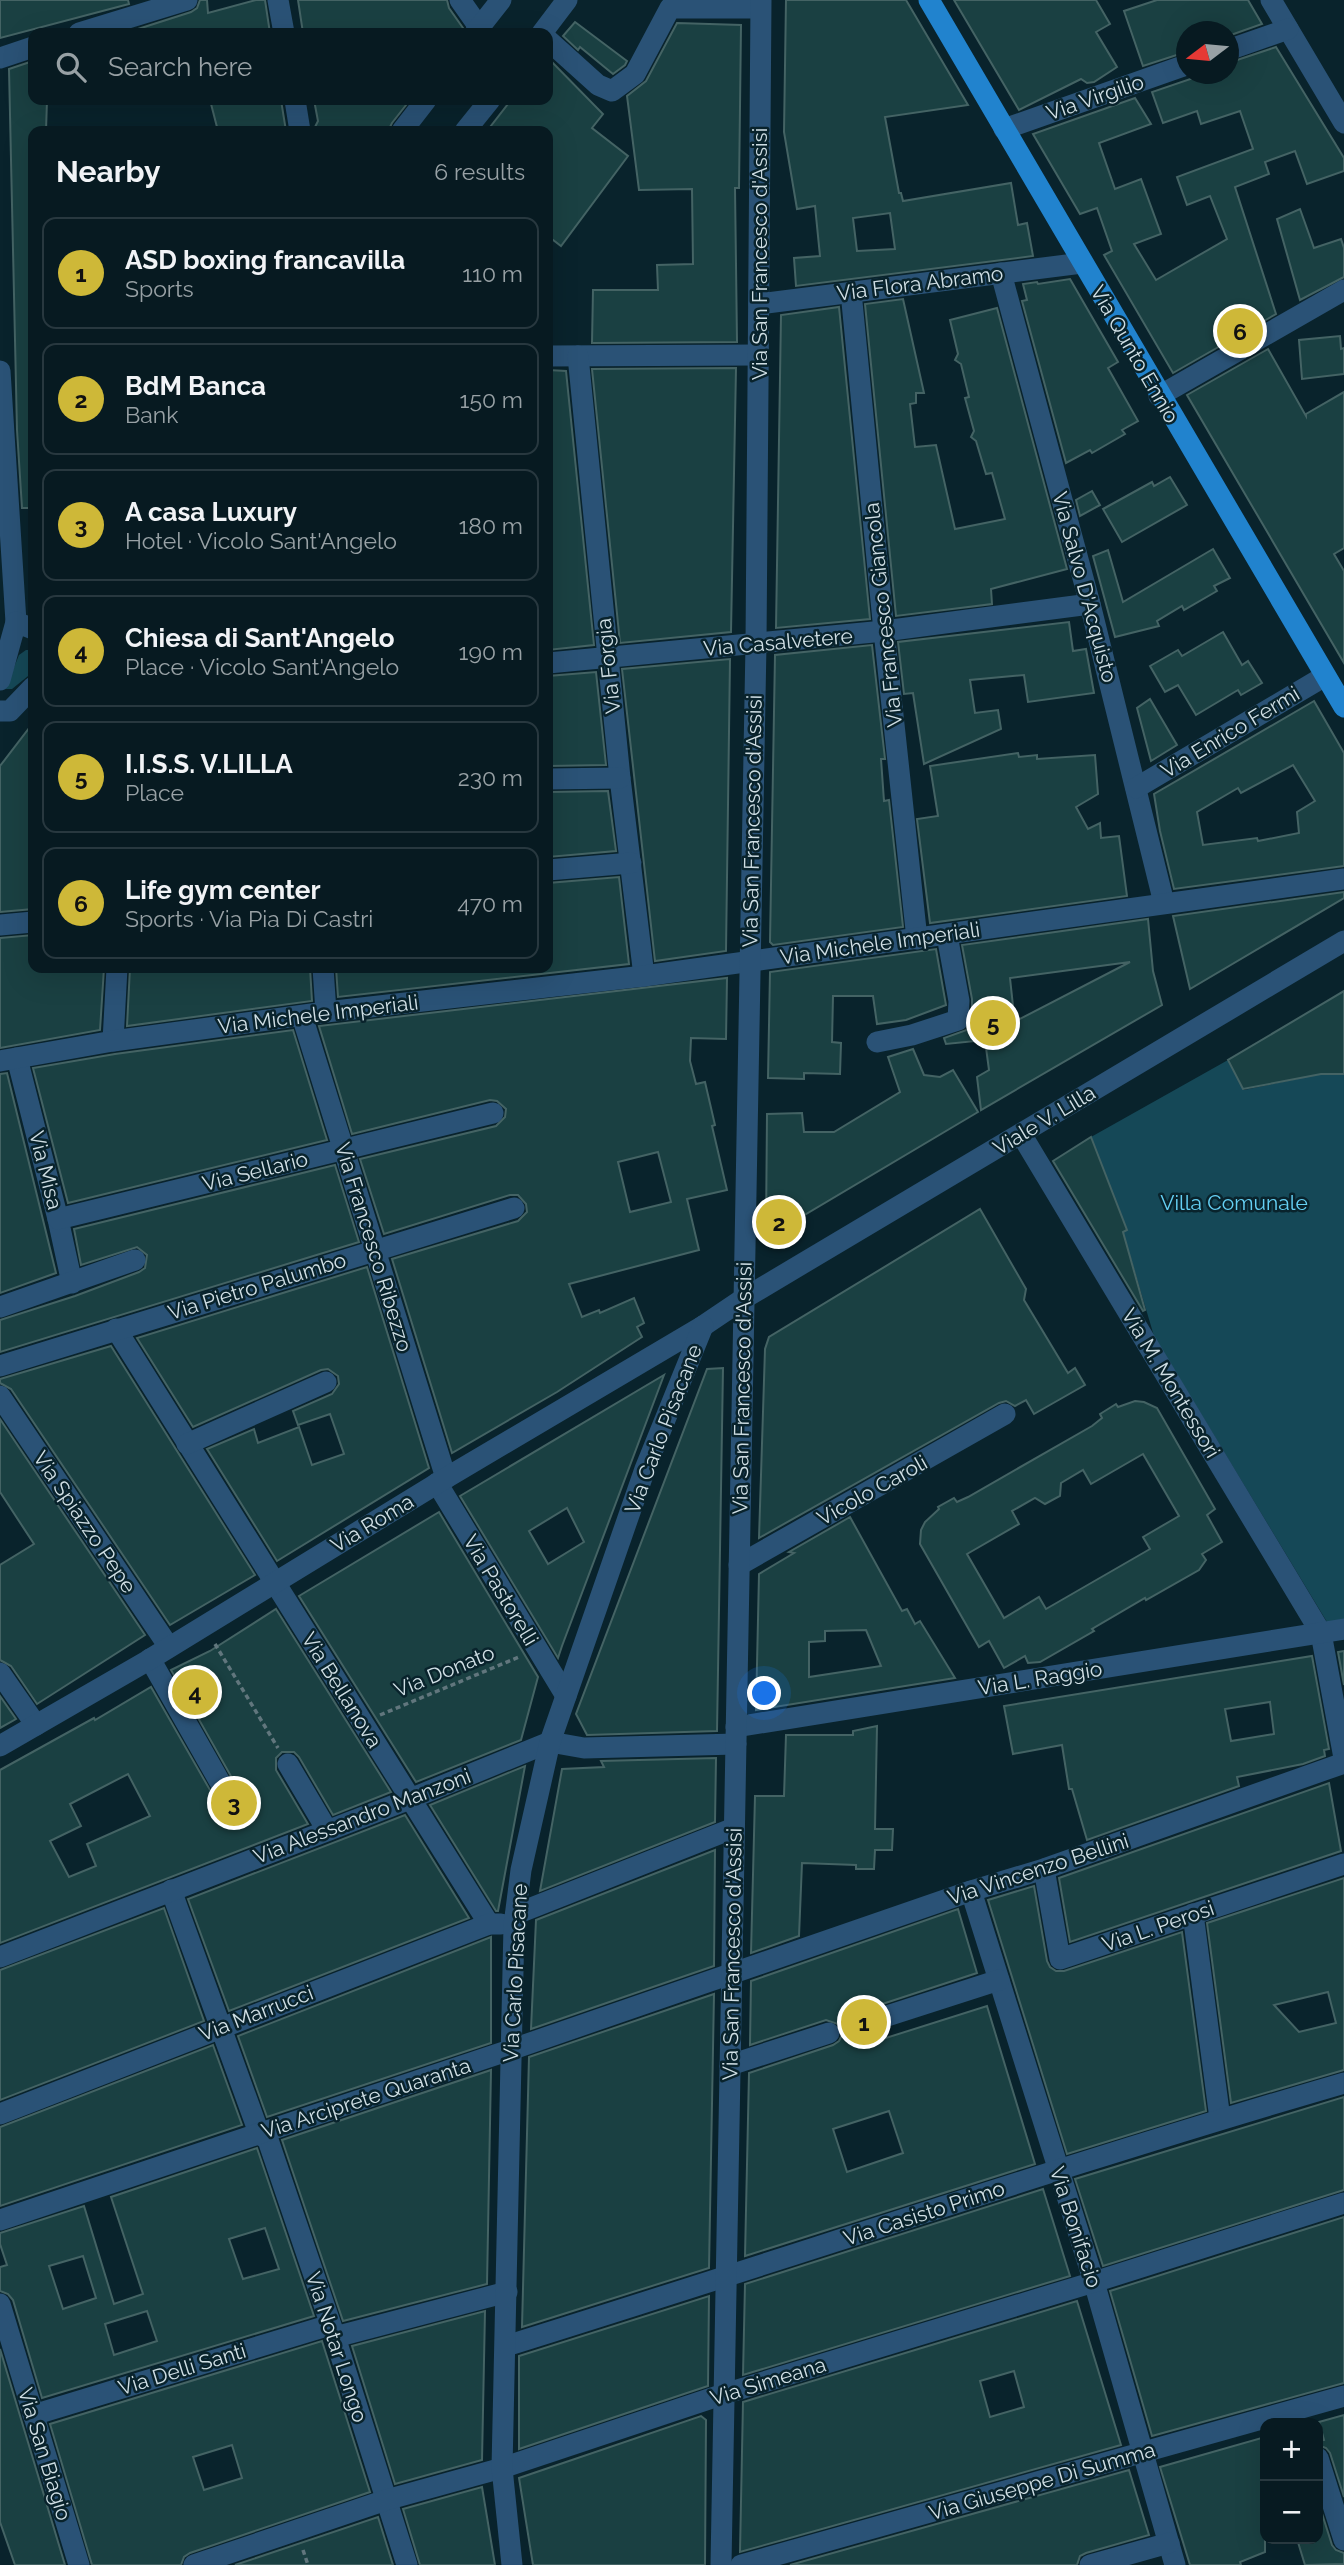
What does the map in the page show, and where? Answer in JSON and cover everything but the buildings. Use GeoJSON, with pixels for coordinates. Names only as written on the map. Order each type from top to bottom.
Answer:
{"type":"FeatureCollection","features":[{"type":"Feature","properties":{"kind":"main road","name":"Via Qunto Ennio"},"geometry":{"type":"LineString","coordinates":[[929,0],[1159,396],[1344,707]]}},
{"type":"Feature","properties":{"kind":"street"},"geometry":{"type":"LineString","coordinates":[[95,28],[187,0]]}},
{"type":"Feature","properties":{"kind":"street"},"geometry":{"type":"LineString","coordinates":[[278,0],[283,28]]}},
{"type":"Feature","properties":{"kind":"street"},"geometry":{"type":"LineString","coordinates":[[460,0],[476,28]]}},
{"type":"Feature","properties":{"kind":"street"},"geometry":{"type":"LineString","coordinates":[[479,28],[501,0]]}},
{"type":"Feature","properties":{"kind":"street"},"geometry":{"type":"LineString","coordinates":[[546,28],[567,0]]}},
{"type":"Feature","properties":{"kind":"street"},"geometry":{"type":"LineString","coordinates":[[1271,0],[1344,123]]}},
{"type":"Feature","properties":{"kind":"street"},"geometry":{"type":"LineString","coordinates":[[553,44],[598,85],[612,91],[635,74],[670,8],[761,4]]}},
{"type":"Feature","properties":{"kind":"street","name":"Via San Francesco d'Assisi"},"geometry":{"type":"LineString","coordinates":[[721,2565],[757,644],[761,4]]}},
{"type":"Feature","properties":{"kind":"street"},"geometry":{"type":"LineString","coordinates":[[1239,47],[1288,29]]}},
{"type":"Feature","properties":{"kind":"street"},"geometry":{"type":"LineString","coordinates":[[0,58],[28,49]]}},
{"type":"Feature","properties":{"kind":"street","name":"Via Virgilio"},"geometry":{"type":"LineString","coordinates":[[1004,129],[1176,69]]}},
{"type":"Feature","properties":{"kind":"street"},"geometry":{"type":"LineString","coordinates":[[296,105],[299,126]]}},
{"type":"Feature","properties":{"kind":"street"},"geometry":{"type":"LineString","coordinates":[[406,126],[422,105]]}},
{"type":"Feature","properties":{"kind":"street"},"geometry":{"type":"LineString","coordinates":[[469,126],[486,105]]}},
{"type":"Feature","properties":{"kind":"street","name":"Via Flora Abramo"},"geometry":{"type":"LineString","coordinates":[[759,304],[1082,263]]}},
{"type":"Feature","properties":{"kind":"street","name":"Via Salvo D'Acquisto"},"geometry":{"type":"LineString","coordinates":[[1001,273],[1090,604],[1164,903]]}},
{"type":"Feature","properties":{"kind":"street"},"geometry":{"type":"LineString","coordinates":[[1159,396],[1344,290]]}},
{"type":"Feature","properties":{"kind":"street","name":"Via Francesco Giancola"},"geometry":{"type":"LineString","coordinates":[[851,292],[917,939]]}},
{"type":"Feature","properties":{"kind":"street"},"geometry":{"type":"LineString","coordinates":[[553,356],[758,355]]}},
{"type":"Feature","properties":{"kind":"street","name":"Via Forgia"},"geometry":{"type":"LineString","coordinates":[[578,356],[620,778],[644,976]]}},
{"type":"Feature","properties":{"kind":"street"},"geometry":{"type":"LineString","coordinates":[[0,370],[27,622],[0,680]]}},
{"type":"Feature","properties":{"kind":"street","name":"Via Casalvetere"},"geometry":{"type":"LineString","coordinates":[[553,663],[884,632],[1090,604]]}},
{"type":"Feature","properties":{"kind":"street","name":"Via Enrico Fermi"},"geometry":{"type":"LineString","coordinates":[[1136,788],[1325,676]]}},
{"type":"Feature","properties":{"kind":"street"},"geometry":{"type":"LineString","coordinates":[[0,711],[10,711],[28,692]]}},
{"type":"Feature","properties":{"kind":"street"},"geometry":{"type":"LineString","coordinates":[[553,779],[620,778]]}},
{"type":"Feature","properties":{"kind":"street"},"geometry":{"type":"LineString","coordinates":[[553,870],[631,863]]}},
{"type":"Feature","properties":{"kind":"street","name":"Via Michele Imperiali"},"geometry":{"type":"LineString","coordinates":[[9,1059],[113,1041],[326,1012],[644,976],[1344,879]]}},
{"type":"Feature","properties":{"kind":"street"},"geometry":{"type":"LineString","coordinates":[[0,925],[28,922]]}},
{"type":"Feature","properties":{"kind":"street"},"geometry":{"type":"LineString","coordinates":[[877,1041],[912,1035],[958,1020],[959,1001],[947,935]]}},
{"type":"Feature","properties":{"kind":"street","name":"Viale V. Lilla"},"geometry":{"type":"LineString","coordinates":[[743,1299],[1344,941]]}},
{"type":"Feature","properties":{"kind":"street"},"geometry":{"type":"LineString","coordinates":[[113,1041],[117,973]]}},
{"type":"Feature","properties":{"kind":"street"},"geometry":{"type":"LineString","coordinates":[[323,973],[326,1012]]}},
{"type":"Feature","properties":{"kind":"street","name":"Via Francesco Ribezzo"},"geometry":{"type":"LineString","coordinates":[[302,1016],[375,1250],[441,1480]]}},
{"type":"Feature","properties":{"kind":"street","name":"Via Misa"},"geometry":{"type":"LineString","coordinates":[[9,1059],[58,1219],[72,1283]]}},
{"type":"Feature","properties":{"kind":"street","name":"Via Sellario"},"geometry":{"type":"LineString","coordinates":[[58,1219],[493,1113]]}},
{"type":"Feature","properties":{"kind":"street","name":"Via M. Montessori"},"geometry":{"type":"LineString","coordinates":[[1021,1134],[1321,1633]]}},
{"type":"Feature","properties":{"kind":"street","name":"Via Pietro Palumbo"},"geometry":{"type":"LineString","coordinates":[[0,1366],[514,1208]]}},
{"type":"Feature","properties":{"kind":"street"},"geometry":{"type":"LineString","coordinates":[[0,1307],[135,1260]]}},
{"type":"Feature","properties":{"kind":"street","name":"Via Roma"},"geometry":{"type":"LineString","coordinates":[[0,1746],[150,1659],[441,1480],[703,1326],[743,1299]]}},
{"type":"Feature","properties":{"kind":"street","name":"Via Carlo Pisacane"},"geometry":{"type":"LineString","coordinates":[[512,2565],[502,2468],[508,2292],[510,2050],[515,1919],[521,1870],[550,1742],[645,1469],[703,1326]]}},
{"type":"Feature","properties":{"kind":"street","name":"Via Bellanova"},"geometry":{"type":"LineString","coordinates":[[116,1329],[489,1924]]}},
{"type":"Feature","properties":{"kind":"street"},"geometry":{"type":"LineString","coordinates":[[187,1444],[326,1382]]}},
{"type":"Feature","properties":{"kind":"street","name":"Via Spiazzo Pepe"},"geometry":{"type":"LineString","coordinates":[[0,1396],[169,1647]]}},
{"type":"Feature","properties":{"kind":"street","name":"Vicolo Caroli"},"geometry":{"type":"LineString","coordinates":[[739,1565],[1005,1415]]}},
{"type":"Feature","properties":{"kind":"street","name":"Via Pastorelli"},"geometry":{"type":"LineString","coordinates":[[441,1480],[566,1696]]}},
{"type":"Feature","properties":{"kind":"street","name":"Via L. Raggio"},"geometry":{"type":"LineString","coordinates":[[736,1736],[1344,1629]]}},
{"type":"Feature","properties":{"kind":"street"},"geometry":{"type":"LineString","coordinates":[[1321,1633],[1344,1760]]}},
{"type":"Feature","properties":{"kind":"street"},"geometry":{"type":"LineString","coordinates":[[150,1659],[221,1784]]}},
{"type":"Feature","properties":{"kind":"street"},"geometry":{"type":"LineString","coordinates":[[0,1673],[36,1725]]}},
{"type":"Feature","properties":{"kind":"street"},"geometry":{"type":"LineString","coordinates":[[550,1742],[584,1748],[736,1736]]}},
{"type":"Feature","properties":{"kind":"street","name":"Via Alessandro Manzoni"},"geometry":{"type":"LineString","coordinates":[[0,1957],[550,1742]]}},
{"type":"Feature","properties":{"kind":"street","name":"Via Vincenzo Bellini"},"geometry":{"type":"LineString","coordinates":[[732,1975],[971,1891],[1044,1869],[1344,1760]]}},
{"type":"Feature","properties":{"kind":"street"},"geometry":{"type":"LineString","coordinates":[[288,1764],[327,1830]]}},
{"type":"Feature","properties":{"kind":"street","name":"Via Marrucci"},"geometry":{"type":"LineString","coordinates":[[0,2114],[220,2026],[489,1924],[515,1919],[734,1828]]}},
{"type":"Feature","properties":{"kind":"street","name":"Via L. Perosi"},"geometry":{"type":"LineString","coordinates":[[1044,1869],[1060,1959],[1344,1864]]}},
{"type":"Feature","properties":{"kind":"street","name":"Via Notar Longo"},"geometry":{"type":"LineString","coordinates":[[171,1889],[259,2133],[268,2140],[333,2331],[407,2565]]}},
{"type":"Feature","properties":{"kind":"street","name":"Via Bonifacio"},"geometry":{"type":"LineString","coordinates":[[971,1891],[1094,2282],[1175,2565]]}},
{"type":"Feature","properties":{"kind":"street"},"geometry":{"type":"LineString","coordinates":[[1193,1914],[1220,2119]]}},
{"type":"Feature","properties":{"kind":"street","name":"Via Arciprete Quaranta"},"geometry":{"type":"LineString","coordinates":[[0,2220],[732,1975]]}},
{"type":"Feature","properties":{"kind":"street"},"geometry":{"type":"LineString","coordinates":[[884,2018],[999,1980]]}},
{"type":"Feature","properties":{"kind":"street"},"geometry":{"type":"LineString","coordinates":[[730,2065],[829,2033]]}},
{"type":"Feature","properties":{"kind":"street","name":"Via Casisto Primo"},"geometry":{"type":"LineString","coordinates":[[506,2346],[726,2278],[1057,2169],[1344,2083]]}},
{"type":"Feature","properties":{"kind":"street","name":"Via Simeana"},"geometry":{"type":"LineString","coordinates":[[194,2565],[386,2500],[502,2468],[724,2394],[1344,2203]]}},
{"type":"Feature","properties":{"kind":"street","name":"Via Delli Santi"},"geometry":{"type":"LineString","coordinates":[[33,2415],[333,2331],[508,2292]]}},
{"type":"Feature","properties":{"kind":"street","name":"Via San Biagio"},"geometry":{"type":"LineString","coordinates":[[0,2304],[79,2565]]}},
{"type":"Feature","properties":{"kind":"street","name":"Via Giuseppe Di Summa"},"geometry":{"type":"LineString","coordinates":[[740,2565],[1144,2453],[1304,2416],[1344,2396]]}},
{"type":"Feature","properties":{"kind":"street"},"geometry":{"type":"LineString","coordinates":[[1323,2474],[1344,2540]]}},
{"type":"Feature","properties":{"kind":"street"},"geometry":{"type":"LineString","coordinates":[[1090,2565],[1169,2543]]}},
{"type":"Feature","properties":{"kind":"path"},"geometry":{"type":"LineString","coordinates":[[204,1626],[288,1764]]}},
{"type":"Feature","properties":{"kind":"path","name":"Via Donato"},"geometry":{"type":"LineString","coordinates":[[362,1722],[538,1650]]}},
{"type":"Feature","properties":{"kind":"green space"},"geometry":{"type":"Polygon","coordinates":[[[28,650],[28,676],[12,689],[5,689],[19,655],[28,650]]]}},
{"type":"Feature","properties":{"kind":"green space","name":"Villa Comunale"},"geometry":{"type":"Polygon","coordinates":[[[1228,1060],[1244,1090],[1321,1074],[1344,1074],[1344,1620],[1327,1622],[1154,1336],[1123,1232],[1127,1230],[1091,1137],[1228,1060]]]}},
{"type":"Feature","properties":{"kind":"place","name":"Life gym center"},"geometry":{"type":"Point","coordinates":[1240,331]}},
{"type":"Feature","properties":{"kind":"place","name":"I.I.S.S. V.LILLA"},"geometry":{"type":"Point","coordinates":[993,1023]}},
{"type":"Feature","properties":{"kind":"place","name":"BdM Banca"},"geometry":{"type":"Point","coordinates":[779,1222]}},
{"type":"Feature","properties":{"kind":"place","name":"Chiesa di Sant'Angelo"},"geometry":{"type":"Point","coordinates":[195,1692]}},
{"type":"Feature","properties":{"kind":"place","name":"A casa Luxury"},"geometry":{"type":"Point","coordinates":[234,1803]}},
{"type":"Feature","properties":{"kind":"place","name":"ASD boxing francavilla"},"geometry":{"type":"Point","coordinates":[864,2022]}}]}
